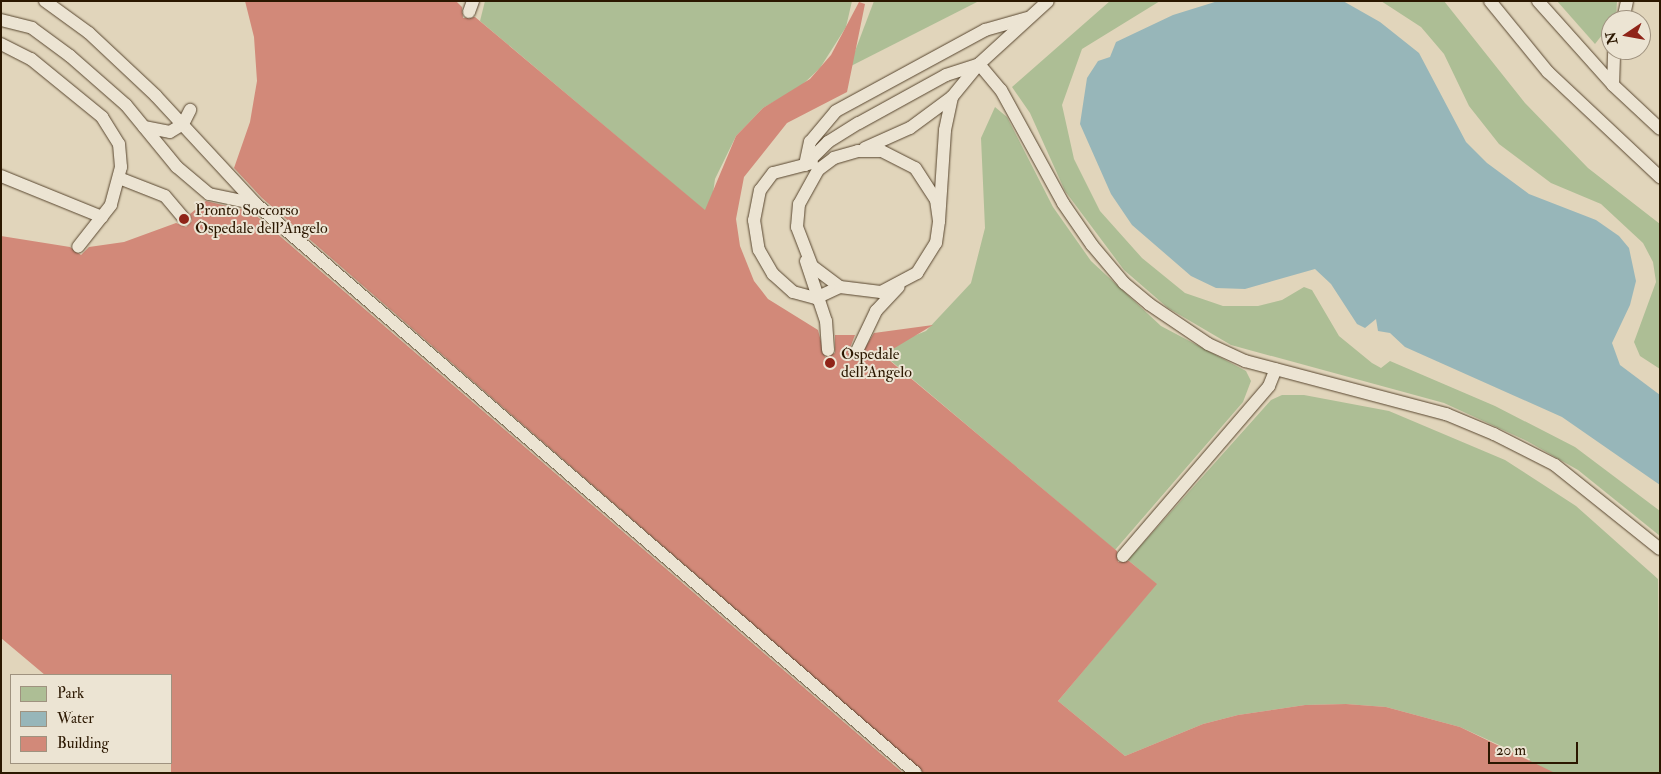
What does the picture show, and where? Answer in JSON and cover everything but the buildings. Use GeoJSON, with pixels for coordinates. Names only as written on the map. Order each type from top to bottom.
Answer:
{"type":"FeatureCollection","features":[{"type":"Feature","properties":{"kind":"lane"},"geometry":{"type":"LineString","coordinates":[[45,1],[97,40],[183,124],[256,204],[916,773]]}},
{"type":"Feature","properties":{"kind":"lane"},"geometry":{"type":"LineString","coordinates":[[840,287],[816,298],[793,292],[773,274],[759,250],[754,220],[760,190],[773,174],[858,151],[910,128],[952,97],[979,64],[1048,1]]}},
{"type":"Feature","properties":{"kind":"lane"},"geometry":{"type":"LineString","coordinates":[[1490,1],[1548,72],[1660,177]]}},
{"type":"Feature","properties":{"kind":"lane"},"geometry":{"type":"LineString","coordinates":[[1538,1],[1612,85],[1660,129]]}},
{"type":"Feature","properties":{"kind":"lane"},"geometry":{"type":"LineString","coordinates":[[828,350],[826,321],[816,298],[797,227],[805,188],[804,165],[810,142],[836,111],[985,30],[1031,16]]}},
{"type":"Feature","properties":{"kind":"lane"},"geometry":{"type":"LineString","coordinates":[[1,20],[43,34],[126,105],[177,167],[209,194],[256,204]]}},
{"type":"Feature","properties":{"kind":"lane"},"geometry":{"type":"LineString","coordinates":[[1,44],[30,59],[102,117],[119,144],[119,178],[111,205],[78,247]]}},
{"type":"Feature","properties":{"kind":"lane"},"geometry":{"type":"LineString","coordinates":[[1612,85],[1613,60]]}},
{"type":"Feature","properties":{"kind":"lane"},"geometry":{"type":"LineString","coordinates":[[804,165],[828,142],[859,123],[946,75],[979,64]]}},
{"type":"Feature","properties":{"kind":"lane"},"geometry":{"type":"LineString","coordinates":[[979,64],[1001,90],[1063,204],[1124,283],[1208,344],[1276,368],[1446,414],[1494,434],[1555,465],[1660,549]]}},
{"type":"Feature","properties":{"kind":"lane"},"geometry":{"type":"LineString","coordinates":[[856,353],[876,311],[899,286],[928,260],[939,221],[942,160],[952,97]]}},
{"type":"Feature","properties":{"kind":"lane"},"geometry":{"type":"LineString","coordinates":[[142,126],[163,133],[183,124],[190,110]]}},
{"type":"Feature","properties":{"kind":"lane"},"geometry":{"type":"LineString","coordinates":[[858,151],[881,151],[915,168],[936,200],[939,221]]}},
{"type":"Feature","properties":{"kind":"lane"},"geometry":{"type":"LineString","coordinates":[[805,188],[834,158]]}},
{"type":"Feature","properties":{"kind":"lane"},"geometry":{"type":"LineString","coordinates":[[1,176],[102,217]]}},
{"type":"Feature","properties":{"kind":"lane"},"geometry":{"type":"LineString","coordinates":[[119,178],[165,196],[184,219]]}},
{"type":"Feature","properties":{"kind":"lane"},"geometry":{"type":"LineString","coordinates":[[801,246],[812,266],[840,287],[860,292],[899,286]]}},
{"type":"Feature","properties":{"kind":"lane"},"geometry":{"type":"LineString","coordinates":[[1123,556],[1269,386],[1276,368]]}},
{"type":"Feature","properties":{"kind":"green space"},"geometry":{"type":"Polygon","coordinates":[[[485,1],[852,1],[846,27],[820,68],[800,87],[763,108],[736,136],[715,179],[710,215],[480,21],[485,1]]]}},
{"type":"Feature","properties":{"kind":"green space"},"geometry":{"type":"Polygon","coordinates":[[[874,1],[979,1],[849,67],[874,1]]]}},
{"type":"Feature","properties":{"kind":"green space"},"geometry":{"type":"Polygon","coordinates":[[[1110,1],[1160,1],[1082,49],[1062,105],[1074,159],[1100,211],[1142,258],[1185,293],[1223,306],[1258,306],[1282,300],[1304,287],[1312,290],[1339,336],[1372,363],[1381,368],[1390,361],[1495,406],[1575,447],[1660,511],[1660,536],[1578,470],[1527,441],[1444,403],[1231,345],[1168,308],[1124,270],[1065,191],[1030,113],[1012,87],[1110,1]]]}},
{"type":"Feature","properties":{"kind":"green space"},"geometry":{"type":"Polygon","coordinates":[[[1381,1],[1444,1],[1525,103],[1588,168],[1660,224],[1660,369],[1640,356],[1634,342],[1656,282],[1653,262],[1643,243],[1601,204],[1551,183],[1499,144],[1469,106],[1444,54],[1421,27],[1381,1]]]}},
{"type":"Feature","properties":{"kind":"green space"},"geometry":{"type":"Polygon","coordinates":[[[1557,1],[1617,1],[1616,10],[1601,10],[1601,36],[1595,44],[1557,1]]]}},
{"type":"Feature","properties":{"kind":"green space"},"geometry":{"type":"Polygon","coordinates":[[[995,107],[1007,117],[1053,207],[1091,261],[1161,326],[1246,371],[1251,381],[1243,402],[1115,550],[878,350],[926,331],[971,283],[985,228],[981,138],[995,107]]]}},
{"type":"Feature","properties":{"kind":"green space"},"geometry":{"type":"Polygon","coordinates":[[[1282,395],[1304,395],[1389,411],[1505,460],[1576,506],[1658,579],[1660,773],[1522,773],[1530,759],[1460,727],[1386,707],[1346,704],[1305,705],[1238,715],[1203,724],[1125,756],[1058,701],[1156,584],[1128,560],[1271,400],[1282,395]]]}},
{"type":"Feature","properties":{"kind":"water"},"geometry":{"type":"Polygon","coordinates":[[[1218,1],[1343,1],[1380,22],[1419,53],[1466,142],[1487,163],[1529,194],[1596,220],[1619,236],[1629,248],[1636,281],[1630,305],[1612,343],[1620,365],[1660,395],[1660,485],[1562,417],[1405,347],[1390,333],[1378,331],[1376,319],[1365,328],[1357,324],[1331,284],[1315,269],[1245,289],[1216,288],[1191,276],[1132,225],[1111,194],[1080,124],[1087,78],[1098,61],[1110,57],[1116,42],[1173,15],[1218,1]]]}},
{"type":"Feature","properties":{"kind":"place","name":"Pronto Soccorso Ospedale dell'Angelo"},"geometry":{"type":"Point","coordinates":[184,219]}},
{"type":"Feature","properties":{"kind":"place","name":"Ospedale dell'Angelo"},"geometry":{"type":"Point","coordinates":[830,363]}}]}
